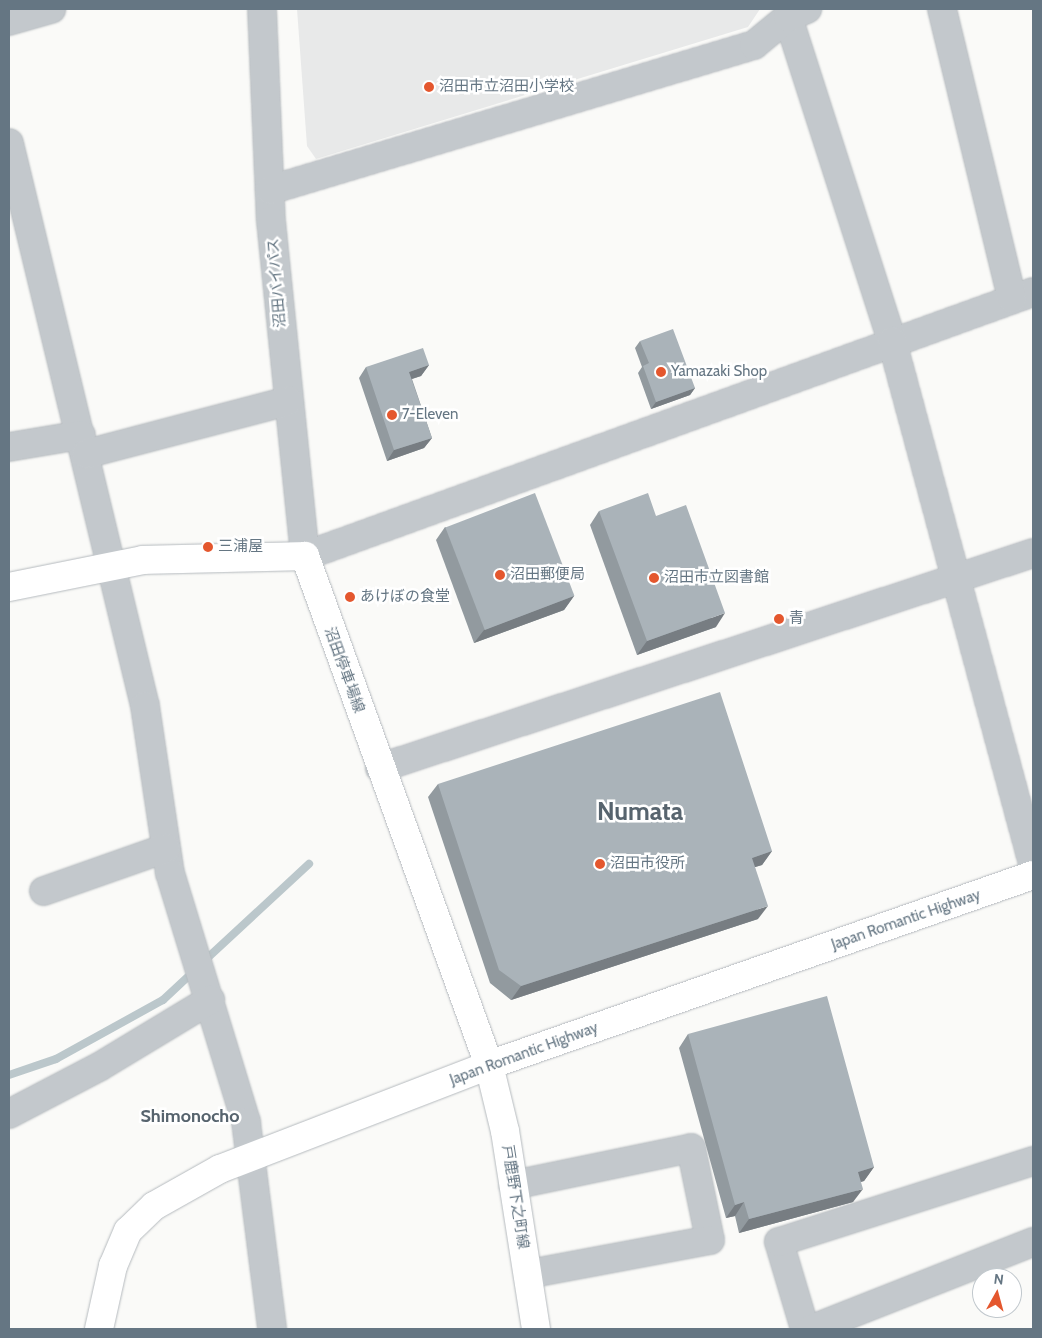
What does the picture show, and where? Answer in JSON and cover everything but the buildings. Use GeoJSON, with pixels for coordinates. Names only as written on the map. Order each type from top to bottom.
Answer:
{"type":"FeatureCollection","features":[{"type":"Feature","properties":{"kind":"main road"},"geometry":{"type":"LineString","coordinates":[[9,587],[114,566],[225,555],[305,556]]}},
{"type":"Feature","properties":{"kind":"main road","name":"沼田停車場線"},"geometry":{"type":"LineString","coordinates":[[305,556],[380,768],[489,1065]]}},
{"type":"Feature","properties":{"kind":"main road","name":"Japan Romantic Highway"},"geometry":{"type":"LineString","coordinates":[[99,1329],[113,1266],[128,1231],[154,1206],[251,1155],[489,1065],[1033,875]]}},
{"type":"Feature","properties":{"kind":"main road","name":"戸鹿野下之町線"},"geometry":{"type":"LineString","coordinates":[[489,1065],[514,1184],[536,1329]]}},
{"type":"Feature","properties":{"kind":"street"},"geometry":{"type":"LineString","coordinates":[[9,21],[51,9]]}},
{"type":"Feature","properties":{"kind":"street","name":"沼田バイパス"},"geometry":{"type":"LineString","coordinates":[[262,9],[270,190],[288,401],[305,556]]}},
{"type":"Feature","properties":{"kind":"street"},"geometry":{"type":"LineString","coordinates":[[305,556],[892,341],[1023,296],[942,9]]}},
{"type":"Feature","properties":{"kind":"street"},"geometry":{"type":"LineString","coordinates":[[270,190],[754,45],[797,13],[892,341],[954,578],[1033,864]]}},
{"type":"Feature","properties":{"kind":"street"},"geometry":{"type":"LineString","coordinates":[[9,143],[114,566],[145,706],[166,848],[246,1122],[272,1329]]}},
{"type":"Feature","properties":{"kind":"street"},"geometry":{"type":"LineString","coordinates":[[9,447],[83,445],[288,401]]}},
{"type":"Feature","properties":{"kind":"street"},"geometry":{"type":"LineString","coordinates":[[380,768],[1033,553]]}},
{"type":"Feature","properties":{"kind":"street"},"geometry":{"type":"LineString","coordinates":[[44,892],[166,848]]}},
{"type":"Feature","properties":{"kind":"street"},"geometry":{"type":"LineString","coordinates":[[9,1114],[99,1068],[210,1000]]}},
{"type":"Feature","properties":{"kind":"street"},"geometry":{"type":"LineString","coordinates":[[514,1184],[691,1148],[710,1240],[528,1274]]}},
{"type":"Feature","properties":{"kind":"street"},"geometry":{"type":"LineString","coordinates":[[806,1329],[779,1242],[1033,1161]]}},
{"type":"Feature","properties":{"kind":"street"},"geometry":{"type":"LineString","coordinates":[[812,1329],[1033,1242]]}},
{"type":"Feature","properties":{"kind":"shaded area","name":"沼田市立沼田小学校"},"geometry":{"type":"Polygon","coordinates":[[[297,9],[760,9],[748,27],[316,159],[307,146],[297,9]]]}},
{"type":"Feature","properties":{"kind":"waterway"},"geometry":{"type":"LineString","coordinates":[[202,963],[309,864]]}},
{"type":"Feature","properties":{"kind":"waterway"},"geometry":{"type":"LineString","coordinates":[[9,1075],[56,1059],[163,1000],[194,971]]}},
{"type":"Feature","properties":{"kind":"place","name":"沼田市立沼田小学校"},"geometry":{"type":"Point","coordinates":[429,87]}},
{"type":"Feature","properties":{"kind":"place","name":"Yamazaki Shop"},"geometry":{"type":"Point","coordinates":[661,372]}},
{"type":"Feature","properties":{"kind":"place","name":"7-Eleven"},"geometry":{"type":"Point","coordinates":[392,415]}},
{"type":"Feature","properties":{"kind":"place","name":"三浦屋"},"geometry":{"type":"Point","coordinates":[208,547]}},
{"type":"Feature","properties":{"kind":"place","name":"沼田郵便局"},"geometry":{"type":"Point","coordinates":[500,575]}},
{"type":"Feature","properties":{"kind":"place","name":"沼田市立図書館"},"geometry":{"type":"Point","coordinates":[654,578]}},
{"type":"Feature","properties":{"kind":"place","name":"あけぼの食堂"},"geometry":{"type":"Point","coordinates":[350,597]}},
{"type":"Feature","properties":{"kind":"place","name":"青"},"geometry":{"type":"Point","coordinates":[779,619]}},
{"type":"Feature","properties":{"kind":"place","name":"沼田市役所"},"geometry":{"type":"Point","coordinates":[600,864]}},
{"type":"Feature","properties":{"kind":"district","name":"Numata"},"geometry":{"type":"Point","coordinates":[640,811]}},
{"type":"Feature","properties":{"kind":"district","name":"Shimonocho"},"geometry":{"type":"Point","coordinates":[190,1116]}}]}
